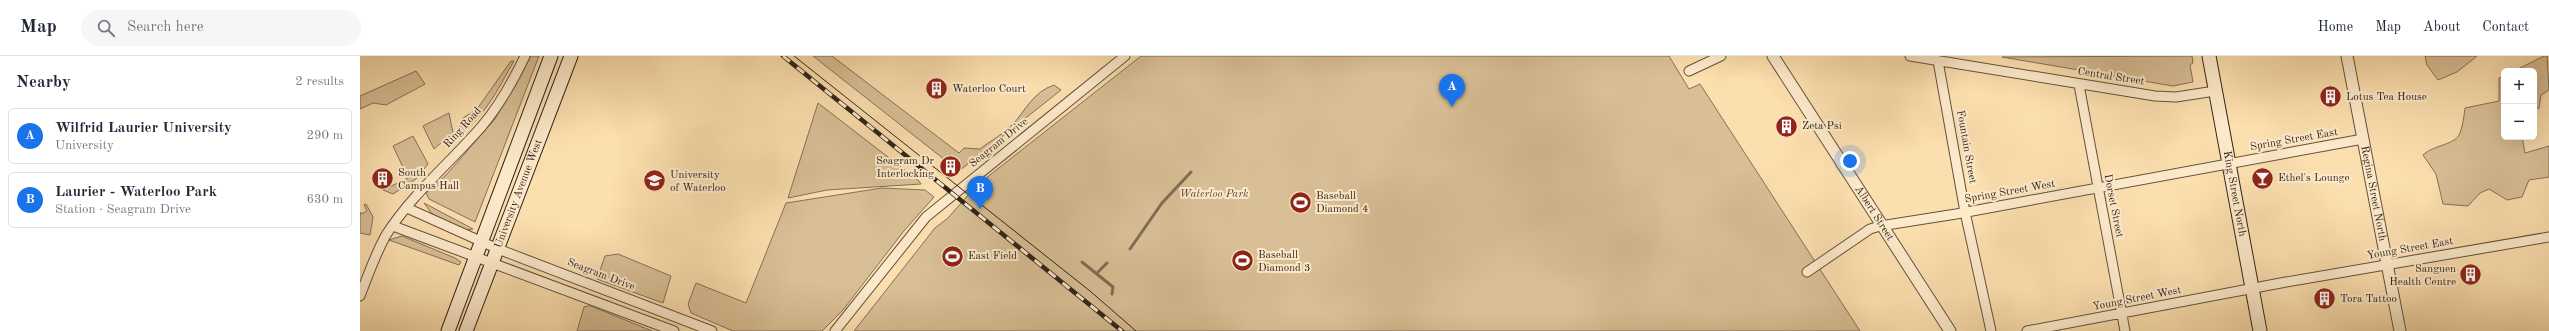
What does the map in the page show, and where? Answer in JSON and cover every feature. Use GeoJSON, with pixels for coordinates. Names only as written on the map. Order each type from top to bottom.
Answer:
{"type":"FeatureCollection","features":[{"type":"Feature","properties":{"kind":"main road","name":"University Avenue West"},"geometry":{"type":"LineString","coordinates":[[448,331],[550,56]]}},
{"type":"Feature","properties":{"kind":"main road","name":"University Avenue West"},"geometry":{"type":"LineString","coordinates":[[466,331],[571,56]]}},
{"type":"Feature","properties":{"kind":"main road","name":"King Street North"},"geometry":{"type":"LineString","coordinates":[[2209,56],[2260,331]]}},
{"type":"Feature","properties":{"kind":"street","name":"Ring Road"},"geometry":{"type":"LineString","coordinates":[[360,296],[374,258],[393,226],[407,208],[482,126],[501,101],[525,56]]}},
{"type":"Feature","properties":{"kind":"street","name":"Seagram Drive"},"geometry":{"type":"LineString","coordinates":[[835,331],[926,217],[1125,56]]}},
{"type":"Feature","properties":{"kind":"street"},"geometry":{"type":"LineString","coordinates":[[1689,71],[1721,56]]}},
{"type":"Feature","properties":{"kind":"street","name":"Albert Street"},"geometry":{"type":"LineString","coordinates":[[1773,56],[1880,226],[1950,331]]}},
{"type":"Feature","properties":{"kind":"street","name":"Central Street"},"geometry":{"type":"LineString","coordinates":[[1910,56],[2079,85],[2155,96],[2176,97],[2215,91]]}},
{"type":"Feature","properties":{"kind":"street","name":"Regina Street North"},"geometry":{"type":"LineString","coordinates":[[2347,56],[2400,331]]}},
{"type":"Feature","properties":{"kind":"street","name":"Fountain Street"},"geometry":{"type":"LineString","coordinates":[[1938,61],[1965,212],[1991,331]]}},
{"type":"Feature","properties":{"kind":"street","name":"Dorset Street"},"geometry":{"type":"LineString","coordinates":[[2079,85],[2125,331]]}},
{"type":"Feature","properties":{"kind":"street","name":"Spring Street East"},"geometry":{"type":"LineString","coordinates":[[2228,164],[2363,139]]}},
{"type":"Feature","properties":{"kind":"street","name":"Spring Street West"},"geometry":{"type":"LineString","coordinates":[[1807,272],[1870,229],[1880,226],[2228,164]]}},
{"type":"Feature","properties":{"kind":"street"},"geometry":{"type":"LineString","coordinates":[[407,208],[481,242]]}},
{"type":"Feature","properties":{"kind":"street"},"geometry":{"type":"LineString","coordinates":[[393,226],[491,264],[674,331]]}},
{"type":"Feature","properties":{"kind":"street","name":"Young Street East"},"geometry":{"type":"LineString","coordinates":[[2252,289],[2549,236]]}},
{"type":"Feature","properties":{"kind":"street","name":"Seagram Drive"},"geometry":{"type":"LineString","coordinates":[[481,242],[712,331]]}},
{"type":"Feature","properties":{"kind":"street","name":"Young Street West"},"geometry":{"type":"LineString","coordinates":[[2027,331],[2252,289]]}},
{"type":"Feature","properties":{"kind":"green space"},"geometry":{"type":"Polygon","coordinates":[[[531,56],[539,56],[475,222],[429,199],[426,193],[447,174],[495,119],[531,56]]]}},
{"type":"Feature","properties":{"kind":"green space"},"geometry":{"type":"Polygon","coordinates":[[[813,56],[832,56],[959,153],[964,148],[980,149],[1001,134],[1013,124],[1035,97],[1047,88],[1054,85],[1061,90],[959,171],[813,56]]]}},
{"type":"Feature","properties":{"kind":"green space","name":"Waterloo Park"},"geometry":{"type":"Polygon","coordinates":[[[1141,56],[1669,56],[1689,89],[1700,84],[1860,331],[854,331],[935,228],[948,218],[976,186],[1141,56]]]}},
{"type":"Feature","properties":{"kind":"green space"},"geometry":{"type":"Polygon","coordinates":[[[2192,56],[2193,63],[2190,65],[2193,82],[2173,86],[2002,57],[2192,56]]]}},
{"type":"Feature","properties":{"kind":"green space"},"geometry":{"type":"Polygon","coordinates":[[[2425,56],[2477,56],[2457,72],[2438,80],[2427,65],[2425,56]]]}},
{"type":"Feature","properties":{"kind":"green space"},"geometry":{"type":"Polygon","coordinates":[[[2544,56],[2547,56],[2549,90],[2541,95],[2539,108],[2537,108],[2537,68],[2520,68],[2544,56]]]}},
{"type":"Feature","properties":{"kind":"green space"},"geometry":{"type":"Polygon","coordinates":[[[511,61],[514,61],[502,83],[481,114],[454,139],[463,118],[477,109],[511,61]]]}},
{"type":"Feature","properties":{"kind":"green space"},"geometry":{"type":"Polygon","coordinates":[[[416,71],[425,84],[386,105],[373,103],[360,109],[360,96],[416,71]]]}},
{"type":"Feature","properties":{"kind":"green space"},"geometry":{"type":"Polygon","coordinates":[[[2501,77],[2501,140],[2523,140],[2525,153],[2549,146],[2549,177],[2529,180],[2522,197],[2507,200],[2489,189],[2480,193],[2468,206],[2443,204],[2436,174],[2423,155],[2432,149],[2449,143],[2458,137],[2462,127],[2465,108],[2499,101],[2499,78],[2501,77]]]}},
{"type":"Feature","properties":{"kind":"green space"},"geometry":{"type":"Polygon","coordinates":[[[818,103],[921,184],[827,190],[788,198],[818,103]]]}},
{"type":"Feature","properties":{"kind":"green space"},"geometry":{"type":"Polygon","coordinates":[[[449,113],[453,133],[444,144],[442,142],[434,149],[423,126],[449,113]]]}},
{"type":"Feature","properties":{"kind":"green space"},"geometry":{"type":"Polygon","coordinates":[[[413,136],[428,164],[416,179],[393,194],[383,190],[408,178],[393,146],[413,136]]]}},
{"type":"Feature","properties":{"kind":"green space"},"geometry":{"type":"Polygon","coordinates":[[[882,188],[925,190],[934,197],[903,232],[843,310],[822,331],[733,331],[691,313],[688,304],[696,283],[746,303],[786,203],[882,188]]]}},
{"type":"Feature","properties":{"kind":"green space"},"geometry":{"type":"Polygon","coordinates":[[[424,203],[473,229],[466,230],[432,214],[424,203]]]}},
{"type":"Feature","properties":{"kind":"green space"},"geometry":{"type":"Polygon","coordinates":[[[366,204],[373,217],[370,235],[360,233],[360,212],[361,214],[367,211],[364,205],[366,204]]]}},
{"type":"Feature","properties":{"kind":"green space"},"geometry":{"type":"Polygon","coordinates":[[[402,236],[455,258],[461,262],[459,265],[389,240],[402,236]]]}},
{"type":"Feature","properties":{"kind":"green space"},"geometry":{"type":"Polygon","coordinates":[[[618,254],[671,276],[663,303],[597,279],[605,256],[618,254]]]}},
{"type":"Feature","properties":{"kind":"green space"},"geometry":{"type":"Polygon","coordinates":[[[588,306],[652,331],[577,331],[584,307],[588,306]]]}},
{"type":"Feature","properties":{"kind":"waterway"},"geometry":{"type":"LineString","coordinates":[[1130,249],[1162,203],[1191,172]]}},
{"type":"Feature","properties":{"kind":"waterway"},"geometry":{"type":"LineString","coordinates":[[1082,262],[1113,287],[1112,294]]}},
{"type":"Feature","properties":{"kind":"waterway"},"geometry":{"type":"LineString","coordinates":[[1097,273],[1107,263]]}},
{"type":"Feature","properties":{"kind":"tram line"},"geometry":{"type":"LineString","coordinates":[[794,56],[1090,291],[1136,331]]}},
{"type":"Feature","properties":{"kind":"tram line"},"geometry":{"type":"LineString","coordinates":[[931,176],[1061,280]]}},
{"type":"Feature","properties":{"kind":"railway"},"geometry":{"type":"LineString","coordinates":[[783,56],[1122,331]]}},
{"type":"Feature","properties":{"kind":"place","name":"Waterloo Court"},"geometry":{"type":"Point","coordinates":[936,89]}},
{"type":"Feature","properties":{"kind":"place","name":"Lotus Tea House"},"geometry":{"type":"Point","coordinates":[2330,97]}},
{"type":"Feature","properties":{"kind":"place","name":"Wilfrid Laurier University"},"geometry":{"type":"Point","coordinates":[1452,107]}},
{"type":"Feature","properties":{"kind":"place","name":"Zeta Psi"},"geometry":{"type":"Point","coordinates":[1786,126]}},
{"type":"Feature","properties":{"kind":"place","name":"Seagram Dr Interlocking"},"geometry":{"type":"Point","coordinates":[950,167]}},
{"type":"Feature","properties":{"kind":"place","name":"Ethel's Lounge"},"geometry":{"type":"Point","coordinates":[2262,178]}},
{"type":"Feature","properties":{"kind":"place","name":"South Campus Hall"},"geometry":{"type":"Point","coordinates":[382,179]}},
{"type":"Feature","properties":{"kind":"place","name":"University of Waterloo"},"geometry":{"type":"Point","coordinates":[655,181]}},
{"type":"Feature","properties":{"kind":"place","name":"Baseball Diamond 4"},"geometry":{"type":"Point","coordinates":[1300,202]}},
{"type":"Feature","properties":{"kind":"place","name":"Laurier - Waterloo Park"},"geometry":{"type":"Point","coordinates":[980,209]}},
{"type":"Feature","properties":{"kind":"place","name":"East Field"},"geometry":{"type":"Point","coordinates":[953,256]}},
{"type":"Feature","properties":{"kind":"place","name":"Baseball Diamond 3"},"geometry":{"type":"Point","coordinates":[1242,261]}},
{"type":"Feature","properties":{"kind":"place","name":"Sanguen Health Centre"},"geometry":{"type":"Point","coordinates":[2471,275]}},
{"type":"Feature","properties":{"kind":"place","name":"Tora Tattoo"},"geometry":{"type":"Point","coordinates":[2325,299]}}]}
